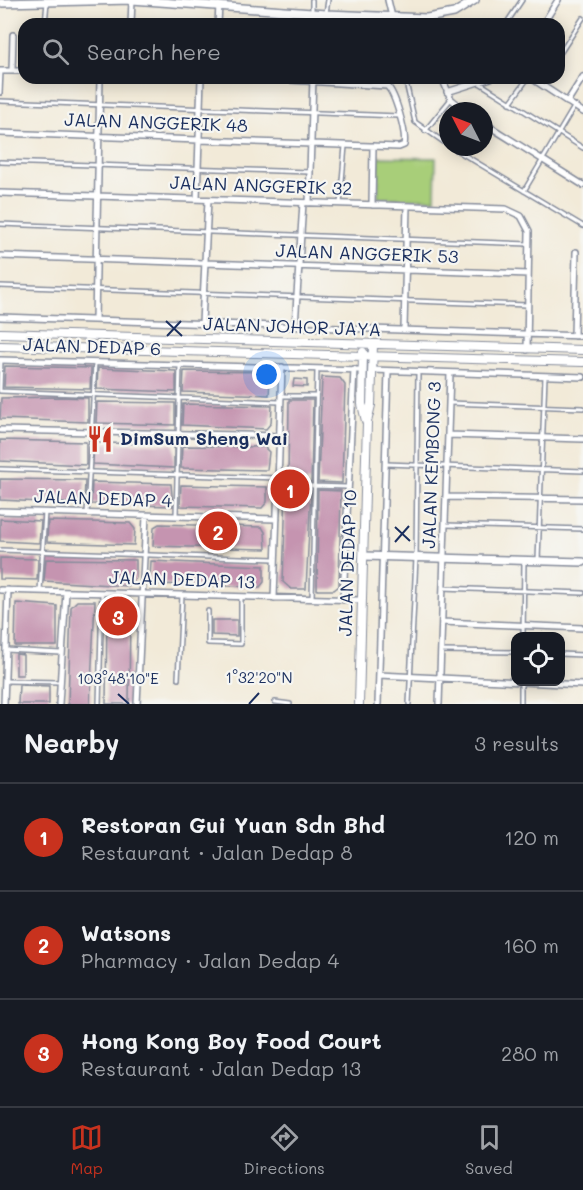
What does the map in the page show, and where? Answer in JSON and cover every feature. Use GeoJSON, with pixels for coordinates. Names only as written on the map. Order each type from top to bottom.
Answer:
{"type":"FeatureCollection","features":[{"type":"Feature","properties":{"kind":"main road","name":"JALAN JOHOR JAYA"},"geometry":{"type":"LineString","coordinates":[[0,333],[583,351]]}},
{"type":"Feature","properties":{"kind":"main road","name":"JALAN DEDAP 10"},"geometry":{"type":"LineString","coordinates":[[363,345],[363,356],[358,370],[362,404],[367,422]]}},
{"type":"Feature","properties":{"kind":"main road","name":"JALAN DEDAP 10"},"geometry":{"type":"LineString","coordinates":[[359,704],[367,422],[371,405],[373,345]]}},
{"type":"Feature","properties":{"kind":"main road","name":"JALAN JOHOR JAYA"},"geometry":{"type":"LineString","coordinates":[[0,346],[583,362]]}},
{"type":"Feature","properties":{"kind":"street"},"geometry":{"type":"LineString","coordinates":[[131,18],[132,0]]}},
{"type":"Feature","properties":{"kind":"street"},"geometry":{"type":"LineString","coordinates":[[388,0],[392,18]]}},
{"type":"Feature","properties":{"kind":"street"},"geometry":{"type":"LineString","coordinates":[[437,18],[454,13],[475,0]]}},
{"type":"Feature","properties":{"kind":"street"},"geometry":{"type":"LineString","coordinates":[[547,18],[558,0]]}},
{"type":"Feature","properties":{"kind":"street"},"geometry":{"type":"LineString","coordinates":[[0,3],[178,1],[222,3],[364,18]]}},
{"type":"Feature","properties":{"kind":"street"},"geometry":{"type":"LineString","coordinates":[[219,18],[222,3]]}},
{"type":"Feature","properties":{"kind":"street"},"geometry":{"type":"LineString","coordinates":[[314,13],[315,18]]}},
{"type":"Feature","properties":{"kind":"street"},"geometry":{"type":"LineString","coordinates":[[12,71],[13,35]]}},
{"type":"Feature","properties":{"kind":"street"},"geometry":{"type":"LineString","coordinates":[[0,71],[18,71]]}},
{"type":"Feature","properties":{"kind":"street"},"geometry":{"type":"LineString","coordinates":[[567,102],[583,77]]}},
{"type":"Feature","properties":{"kind":"street"},"geometry":{"type":"LineString","coordinates":[[95,320],[100,84]]}},
{"type":"Feature","properties":{"kind":"street"},"geometry":{"type":"LineString","coordinates":[[197,199],[201,84]]}},
{"type":"Feature","properties":{"kind":"street"},"geometry":{"type":"LineString","coordinates":[[295,326],[301,235],[310,172],[313,84]]}},
{"type":"Feature","properties":{"kind":"street"},"geometry":{"type":"LineString","coordinates":[[362,84],[387,86],[392,92],[399,116]]}},
{"type":"Feature","properties":{"kind":"street"},"geometry":{"type":"LineString","coordinates":[[444,84],[454,102]]}},
{"type":"Feature","properties":{"kind":"street"},"geometry":{"type":"LineString","coordinates":[[447,92],[472,84]]}},
{"type":"Feature","properties":{"kind":"street"},"geometry":{"type":"LineString","coordinates":[[540,84],[583,112]]}},
{"type":"Feature","properties":{"kind":"street","name":"JALAN ANGGERIK 48"},"geometry":{"type":"LineString","coordinates":[[0,133],[402,146],[406,142],[399,116]]}},
{"type":"Feature","properties":{"kind":"street"},"geometry":{"type":"LineString","coordinates":[[493,129],[583,185]]}},
{"type":"Feature","properties":{"kind":"street"},"geometry":{"type":"LineString","coordinates":[[372,205],[373,146]]}},
{"type":"Feature","properties":{"kind":"street","name":"JALAN ANGGERIK 32"},"geometry":{"type":"LineString","coordinates":[[0,193],[506,209],[520,216],[529,231],[529,244]]}},
{"type":"Feature","properties":{"kind":"street"},"geometry":{"type":"LineString","coordinates":[[202,323],[208,200]]}},
{"type":"Feature","properties":{"kind":"street"},"geometry":{"type":"LineString","coordinates":[[404,330],[407,206]]}},
{"type":"Feature","properties":{"kind":"street"},"geometry":{"type":"LineString","coordinates":[[527,350],[529,244]]}},
{"type":"Feature","properties":{"kind":"street"},"geometry":{"type":"LineString","coordinates":[[574,336],[576,252]]}},
{"type":"Feature","properties":{"kind":"street","name":"JALAN ANGGERIK 53"},"geometry":{"type":"LineString","coordinates":[[0,256],[528,274]]}},
{"type":"Feature","properties":{"kind":"street"},"geometry":{"type":"LineString","coordinates":[[0,317],[583,336]]}},
{"type":"Feature","properties":{"kind":"street","name":"JALAN DEDAP 6"},"geometry":{"type":"LineString","coordinates":[[1,360],[358,370]]}},
{"type":"Feature","properties":{"kind":"street"},"geometry":{"type":"LineString","coordinates":[[274,598],[282,368]]}},
{"type":"Feature","properties":{"kind":"street"},"geometry":{"type":"LineString","coordinates":[[344,600],[349,487],[358,370]]}},
{"type":"Feature","properties":{"kind":"street"},"geometry":{"type":"LineString","coordinates":[[372,370],[583,377]]}},
{"type":"Feature","properties":{"kind":"street"},"geometry":{"type":"LineString","coordinates":[[378,704],[388,371]]}},
{"type":"Feature","properties":{"kind":"street","name":"JALAN KEMBONG 3"},"geometry":{"type":"LineString","coordinates":[[439,704],[450,373]]}},
{"type":"Feature","properties":{"kind":"street"},"geometry":{"type":"LineString","coordinates":[[0,430],[280,435]]}},
{"type":"Feature","properties":{"kind":"street"},"geometry":{"type":"LineString","coordinates":[[448,435],[583,439]]}},
{"type":"Feature","properties":{"kind":"street"},"geometry":{"type":"LineString","coordinates":[[446,497],[583,500]]}},
{"type":"Feature","properties":{"kind":"street","name":"JALAN DEDAP 4"},"geometry":{"type":"LineString","coordinates":[[0,511],[277,519]]}},
{"type":"Feature","properties":{"kind":"street"},"geometry":{"type":"LineString","coordinates":[[137,704],[146,516]]}},
{"type":"Feature","properties":{"kind":"street"},"geometry":{"type":"LineString","coordinates":[[364,556],[583,562]]}},
{"type":"Feature","properties":{"kind":"street","name":"JALAN DEDAP 13"},"geometry":{"type":"LineString","coordinates":[[0,590],[362,600]]}},
{"type":"Feature","properties":{"kind":"street"},"geometry":{"type":"LineString","coordinates":[[4,704],[8,590]]}},
{"type":"Feature","properties":{"kind":"street"},"geometry":{"type":"LineString","coordinates":[[59,704],[66,592]]}},
{"type":"Feature","properties":{"kind":"street"},"geometry":{"type":"LineString","coordinates":[[442,622],[583,628]]}},
{"type":"Feature","properties":{"kind":"street"},"geometry":{"type":"LineString","coordinates":[[379,675],[440,680],[511,682]]}},
{"type":"Feature","properties":{"kind":"street"},"geometry":{"type":"LineString","coordinates":[[565,684],[583,685]]}},
{"type":"Feature","properties":{"kind":"lane"},"geometry":{"type":"LineString","coordinates":[[312,0],[314,13]]}},
{"type":"Feature","properties":{"kind":"lane"},"geometry":{"type":"LineString","coordinates":[[326,14],[328,0]]}},
{"type":"Feature","properties":{"kind":"lane"},"geometry":{"type":"LineString","coordinates":[[510,18],[522,0]]}},
{"type":"Feature","properties":{"kind":"lane"},"geometry":{"type":"LineString","coordinates":[[46,18],[47,1]]}},
{"type":"Feature","properties":{"kind":"lane"},"geometry":{"type":"LineString","coordinates":[[565,46],[583,18]]}},
{"type":"Feature","properties":{"kind":"lane"},"geometry":{"type":"LineString","coordinates":[[0,71],[0,93]]}},
{"type":"Feature","properties":{"kind":"lane"},"geometry":{"type":"LineString","coordinates":[[406,84],[415,122],[439,139]]}},
{"type":"Feature","properties":{"kind":"lane"},"geometry":{"type":"LineString","coordinates":[[481,84],[583,148]]}},
{"type":"Feature","properties":{"kind":"lane"},"geometry":{"type":"LineString","coordinates":[[510,103],[524,84]]}},
{"type":"Feature","properties":{"kind":"lane"},"geometry":{"type":"LineString","coordinates":[[425,131],[451,99]]}},
{"type":"Feature","properties":{"kind":"lane"},"geometry":{"type":"LineString","coordinates":[[0,101],[399,116]]}},
{"type":"Feature","properties":{"kind":"lane"},"geometry":{"type":"LineString","coordinates":[[524,191],[574,106]]}},
{"type":"Feature","properties":{"kind":"lane"},"geometry":{"type":"LineString","coordinates":[[340,204],[345,145]]}},
{"type":"Feature","properties":{"kind":"lane"},"geometry":{"type":"LineString","coordinates":[[466,156],[583,226]]}},
{"type":"Feature","properties":{"kind":"lane"},"geometry":{"type":"LineString","coordinates":[[0,162],[310,172]]}},
{"type":"Feature","properties":{"kind":"lane"},"geometry":{"type":"LineString","coordinates":[[0,224],[529,244]]}},
{"type":"Feature","properties":{"kind":"lane"},"geometry":{"type":"LineString","coordinates":[[0,286],[528,305]]}},
{"type":"Feature","properties":{"kind":"lane"},"geometry":{"type":"LineString","coordinates":[[1,360],[0,391],[179,398],[281,399],[316,396]]}},
{"type":"Feature","properties":{"kind":"lane"},"geometry":{"type":"LineString","coordinates":[[87,514],[95,363]]}},
{"type":"Feature","properties":{"kind":"lane"},"geometry":{"type":"LineString","coordinates":[[176,516],[180,365]]}},
{"type":"Feature","properties":{"kind":"lane"},"geometry":{"type":"LineString","coordinates":[[312,599],[317,369]]}},
{"type":"Feature","properties":{"kind":"lane"},"geometry":{"type":"LineString","coordinates":[[409,704],[416,558],[418,372]]}},
{"type":"Feature","properties":{"kind":"lane"},"geometry":{"type":"LineString","coordinates":[[538,561],[545,376]]}},
{"type":"Feature","properties":{"kind":"lane"},"geometry":{"type":"LineString","coordinates":[[449,403],[583,408]]}},
{"type":"Feature","properties":{"kind":"lane"},"geometry":{"type":"LineString","coordinates":[[385,464],[446,468],[583,471]]}},
{"type":"Feature","properties":{"kind":"lane"},"geometry":{"type":"LineString","coordinates":[[0,469],[177,475],[349,487]]}},
{"type":"Feature","properties":{"kind":"lane"},"geometry":{"type":"LineString","coordinates":[[40,591],[45,512]]}},
{"type":"Feature","properties":{"kind":"lane"},"geometry":{"type":"LineString","coordinates":[[445,525],[583,529]]}},
{"type":"Feature","properties":{"kind":"lane"},"geometry":{"type":"LineString","coordinates":[[0,550],[276,559]]}},
{"type":"Feature","properties":{"kind":"lane"},"geometry":{"type":"LineString","coordinates":[[523,632],[524,561]]}},
{"type":"Feature","properties":{"kind":"lane"},"geometry":{"type":"LineString","coordinates":[[443,588],[583,593]]}},
{"type":"Feature","properties":{"kind":"lane"},"geometry":{"type":"LineString","coordinates":[[99,704],[102,593]]}},
{"type":"Feature","properties":{"kind":"lane"},"geometry":{"type":"LineString","coordinates":[[178,679],[182,595]]}},
{"type":"Feature","properties":{"kind":"lane"},"geometry":{"type":"LineString","coordinates":[[208,611],[208,643],[241,644],[241,597]]}},
{"type":"Feature","properties":{"kind":"lane"},"geometry":{"type":"LineString","coordinates":[[6,650],[62,653]]}},
{"type":"Feature","properties":{"kind":"lane"},"geometry":{"type":"LineString","coordinates":[[441,651],[511,652]]}},
{"type":"Feature","properties":{"kind":"lane"},"geometry":{"type":"LineString","coordinates":[[565,654],[583,655]]}},
{"type":"Feature","properties":{"kind":"lane"},"geometry":{"type":"LineString","coordinates":[[5,681],[61,682]]}},
{"type":"Feature","properties":{"kind":"lane"},"geometry":{"type":"LineString","coordinates":[[521,686],[521,704]]}},
{"type":"Feature","properties":{"kind":"lane"},"geometry":{"type":"LineString","coordinates":[[275,702],[290,704]]}},
{"type":"Feature","properties":{"kind":"green space"},"geometry":{"type":"Polygon","coordinates":[[[379,157],[436,158],[435,199],[378,198],[379,157]]]}},
{"type":"Feature","properties":{"kind":"building"},"geometry":{"type":"Polygon","coordinates":[[[5,366],[91,368],[90,389],[4,387],[5,366]]]}},
{"type":"Feature","properties":{"kind":"building"},"geometry":{"type":"Polygon","coordinates":[[[98,368],[176,371],[176,392],[97,389],[98,368]]]}},
{"type":"Feature","properties":{"kind":"building"},"geometry":{"type":"Polygon","coordinates":[[[184,371],[266,372],[270,377],[269,395],[183,392],[184,371]]]}},
{"type":"Feature","properties":{"kind":"building"},"geometry":{"type":"Polygon","coordinates":[[[322,377],[340,378],[345,385],[342,483],[318,482],[322,377]]]}},
{"type":"Feature","properties":{"kind":"building"},"geometry":{"type":"Polygon","coordinates":[[[294,379],[307,380],[307,387],[293,386],[294,379]]]}},
{"type":"Feature","properties":{"kind":"building"},"geometry":{"type":"Polygon","coordinates":[[[1,398],[88,398],[88,422],[0,419],[1,398]]]}},
{"type":"Feature","properties":{"kind":"building"},"geometry":{"type":"Polygon","coordinates":[[[289,400],[313,400],[311,482],[288,482],[289,400]]]}},
{"type":"Feature","properties":{"kind":"building"},"geometry":{"type":"Polygon","coordinates":[[[97,402],[175,403],[175,425],[96,423],[97,402]]]}},
{"type":"Feature","properties":{"kind":"building"},"geometry":{"type":"Polygon","coordinates":[[[183,404],[272,406],[271,423],[266,429],[182,425],[183,404]]]}},
{"type":"Feature","properties":{"kind":"building"},"geometry":{"type":"Polygon","coordinates":[[[0,440],[86,442],[86,465],[0,461],[0,440]]]}},
{"type":"Feature","properties":{"kind":"building"},"geometry":{"type":"Polygon","coordinates":[[[94,443],[174,444],[174,468],[93,464],[94,443]]]}},
{"type":"Feature","properties":{"kind":"building"},"geometry":{"type":"Polygon","coordinates":[[[182,446],[264,447],[269,452],[267,470],[181,468],[182,446]]]}},
{"type":"Feature","properties":{"kind":"building"},"geometry":{"type":"Polygon","coordinates":[[[0,479],[85,480],[84,504],[0,500],[0,479]]]}},
{"type":"Feature","properties":{"kind":"building"},"geometry":{"type":"Polygon","coordinates":[[[92,482],[171,484],[173,506],[91,504],[92,482]]]}},
{"type":"Feature","properties":{"kind":"building"},"geometry":{"type":"Polygon","coordinates":[[[181,485],[267,487],[267,502],[262,508],[180,506],[181,485]]]}},
{"type":"Feature","properties":{"kind":"building"},"geometry":{"type":"Polygon","coordinates":[[[286,489],[311,490],[306,589],[291,589],[283,582],[286,489]]]}},
{"type":"Feature","properties":{"kind":"building"},"geometry":{"type":"Polygon","coordinates":[[[318,490],[341,491],[339,586],[334,590],[317,590],[318,490]]]}},
{"type":"Feature","properties":{"kind":"building"},"geometry":{"type":"Polygon","coordinates":[[[0,519],[41,521],[39,543],[0,541],[0,519]]]}},
{"type":"Feature","properties":{"kind":"building"},"geometry":{"type":"Polygon","coordinates":[[[48,521],[130,523],[135,529],[134,545],[47,542],[48,521]]]}},
{"type":"Feature","properties":{"kind":"building"},"geometry":{"type":"Polygon","coordinates":[[[159,524],[262,527],[265,532],[266,549],[153,546],[154,527],[159,524]]]}},
{"type":"Feature","properties":{"kind":"building"},"geometry":{"type":"Polygon","coordinates":[[[0,558],[38,559],[37,580],[0,579],[0,558]]]}},
{"type":"Feature","properties":{"kind":"building"},"geometry":{"type":"Polygon","coordinates":[[[46,559],[136,560],[136,578],[128,586],[44,581],[46,559]]]}},
{"type":"Feature","properties":{"kind":"building"},"geometry":{"type":"Polygon","coordinates":[[[151,561],[264,566],[264,582],[260,587],[155,584],[150,579],[151,561]]]}},
{"type":"Feature","properties":{"kind":"building"},"geometry":{"type":"Polygon","coordinates":[[[77,601],[95,601],[90,704],[68,704],[71,607],[77,601]]]}},
{"type":"Feature","properties":{"kind":"building"},"geometry":{"type":"Polygon","coordinates":[[[16,603],[57,606],[57,646],[15,646],[16,603]]]}},
{"type":"Feature","properties":{"kind":"building"},"geometry":{"type":"Polygon","coordinates":[[[107,603],[125,604],[130,609],[129,704],[106,704],[107,603]]]}},
{"type":"Feature","properties":{"kind":"building"},"geometry":{"type":"Polygon","coordinates":[[[212,620],[237,620],[237,636],[212,635],[212,620]]]}},
{"type":"Feature","properties":{"kind":"building"},"geometry":{"type":"Polygon","coordinates":[[[16,654],[23,655],[23,675],[16,675],[16,654]]]}},
{"type":"Feature","properties":{"kind":"building"},"geometry":{"type":"Polygon","coordinates":[[[19,685],[49,686],[49,704],[18,704],[19,685]]]}},
{"type":"Feature","properties":{"kind":"place","name":"DimSum Sheng Wai"},"geometry":{"type":"Point","coordinates":[100,439]}},
{"type":"Feature","properties":{"kind":"place","name":"Restoran Gui Yuan Sdn Bhd"},"geometry":{"type":"Point","coordinates":[290,489]}},
{"type":"Feature","properties":{"kind":"place","name":"Watsons"},"geometry":{"type":"Point","coordinates":[218,531]}},
{"type":"Feature","properties":{"kind":"place","name":"Hong Kong Boy Food Court"},"geometry":{"type":"Point","coordinates":[118,616]}}]}
